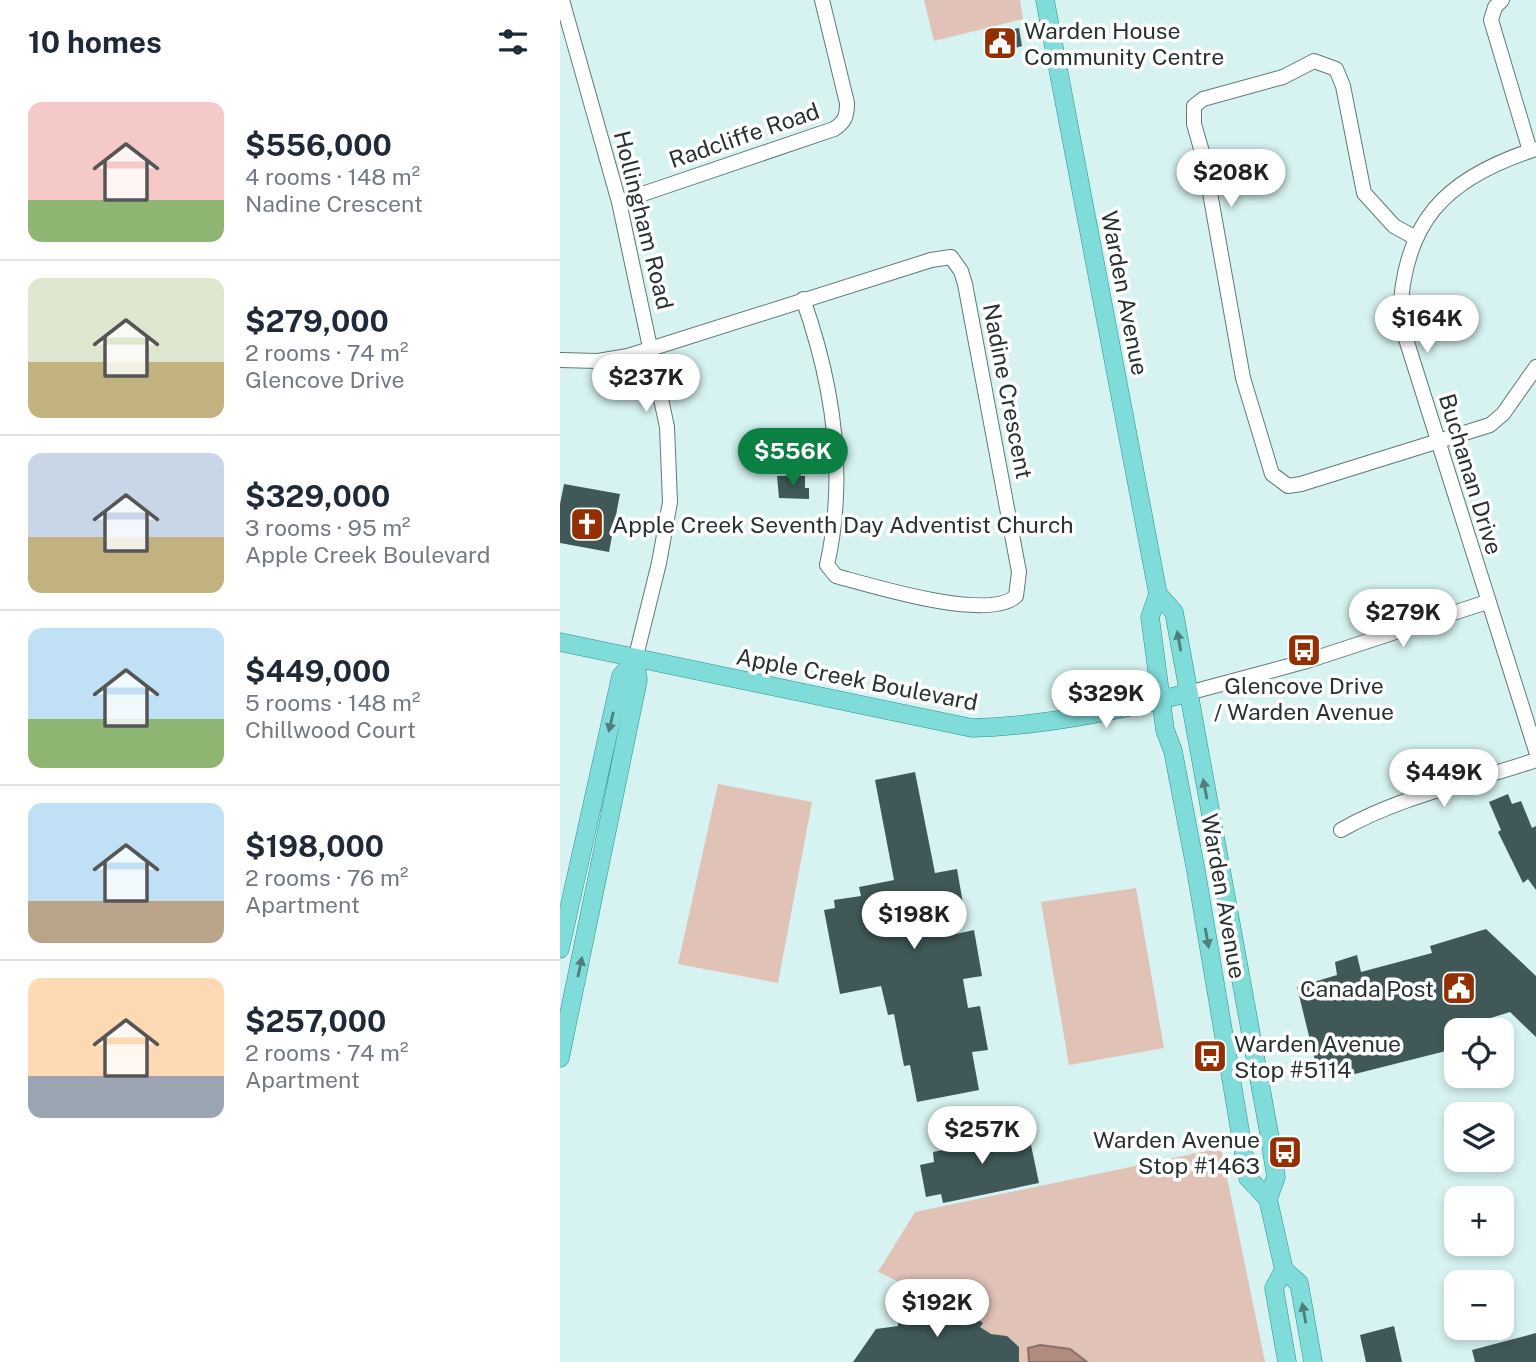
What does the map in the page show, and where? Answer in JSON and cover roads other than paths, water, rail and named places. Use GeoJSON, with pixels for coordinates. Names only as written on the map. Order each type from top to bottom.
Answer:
{"type":"FeatureCollection","features":[{"type":"Feature","properties":{"kind":"main road","name":"Warden Avenue"},"geometry":{"type":"LineString","coordinates":[[1045,0],[1158,594],[1150,617],[1165,730],[1172,751],[1196,871],[1248,1178],[1268,1199],[1284,1270],[1299,1283],[1313,1362]]}},
{"type":"Feature","properties":{"kind":"main road","name":"Warden Avenue"},"geometry":{"type":"LineString","coordinates":[[1158,594],[1174,612],[1271,1144],[1276,1177],[1268,1199]]}},
{"type":"Feature","properties":{"kind":"main road","name":"Apple Creek Boulevard"},"geometry":{"type":"LineString","coordinates":[[560,642],[635,660],[972,728],[1040,723],[1188,693]]}},
{"type":"Feature","properties":{"kind":"main road"},"geometry":{"type":"LineString","coordinates":[[560,949],[621,676],[635,660]]}},
{"type":"Feature","properties":{"kind":"main road"},"geometry":{"type":"LineString","coordinates":[[560,1058],[636,693],[638,680],[635,660]]}},
{"type":"Feature","properties":{"kind":"main road","name":"Warden Avenue"},"geometry":{"type":"LineString","coordinates":[[1284,1270],[1274,1288],[1287,1362]]}},
{"type":"Feature","properties":{"kind":"street","name":"Hollingham Road"},"geometry":{"type":"LineString","coordinates":[[562,0],[619,202],[667,427],[670,502],[659,563],[635,660]]}},
{"type":"Feature","properties":{"kind":"street","name":"Radcliffe Road"},"geometry":{"type":"LineString","coordinates":[[619,202],[834,130],[842,124],[847,113],[847,103],[822,0]]}},
{"type":"Feature","properties":{"kind":"street"},"geometry":{"type":"LineString","coordinates":[[1502,0],[1495,7],[1491,20],[1533,150]]}},
{"type":"Feature","properties":{"kind":"street"},"geometry":{"type":"LineString","coordinates":[[1414,237],[1394,226],[1364,192],[1343,86],[1336,69],[1331,65],[1314,61],[1283,77],[1203,99],[1194,106],[1194,124],[1204,159],[1243,378],[1272,474],[1288,486],[1301,484],[1490,425],[1503,414],[1536,367]]}},
{"type":"Feature","properties":{"kind":"street","name":"Buchanan Drive"},"geometry":{"type":"LineString","coordinates":[[1533,150],[1486,168],[1438,201],[1414,237],[1400,287],[1400,320],[1487,603],[1536,751]]}},
{"type":"Feature","properties":{"kind":"street","name":"Nadine Crescent"},"geometry":{"type":"LineString","coordinates":[[560,360],[598,361],[652,348],[803,299],[938,256],[951,257],[956,262],[965,284],[1018,572],[1016,596],[1011,601],[989,608],[919,597],[836,576],[827,565],[836,486],[834,420],[827,380],[803,299]]}},
{"type":"Feature","properties":{"kind":"street"},"geometry":{"type":"LineString","coordinates":[[1188,693],[1307,661],[1487,603]]}},
{"type":"Feature","properties":{"kind":"street"},"geometry":{"type":"LineString","coordinates":[[1341,830],[1410,801],[1536,760]]}},
{"type":"Feature","properties":{"kind":"place","name":"Warden House Community Centre"},"geometry":{"type":"Point","coordinates":[1000,43]}},
{"type":"Feature","properties":{"kind":"place","name":"Apple Creek Seventh Day Adventist Church"},"geometry":{"type":"Point","coordinates":[587,524]}},
{"type":"Feature","properties":{"kind":"place","name":"Glencove Drive / Warden Avenue"},"geometry":{"type":"Point","coordinates":[1304,650]}},
{"type":"Feature","properties":{"kind":"place","name":"Canada Post"},"geometry":{"type":"Point","coordinates":[1459,988]}},
{"type":"Feature","properties":{"kind":"place","name":"Warden Avenue Stop #5114"},"geometry":{"type":"Point","coordinates":[1210,1056]}},
{"type":"Feature","properties":{"kind":"place","name":"Warden Avenue Stop #1463"},"geometry":{"type":"Point","coordinates":[1285,1152]}}]}
